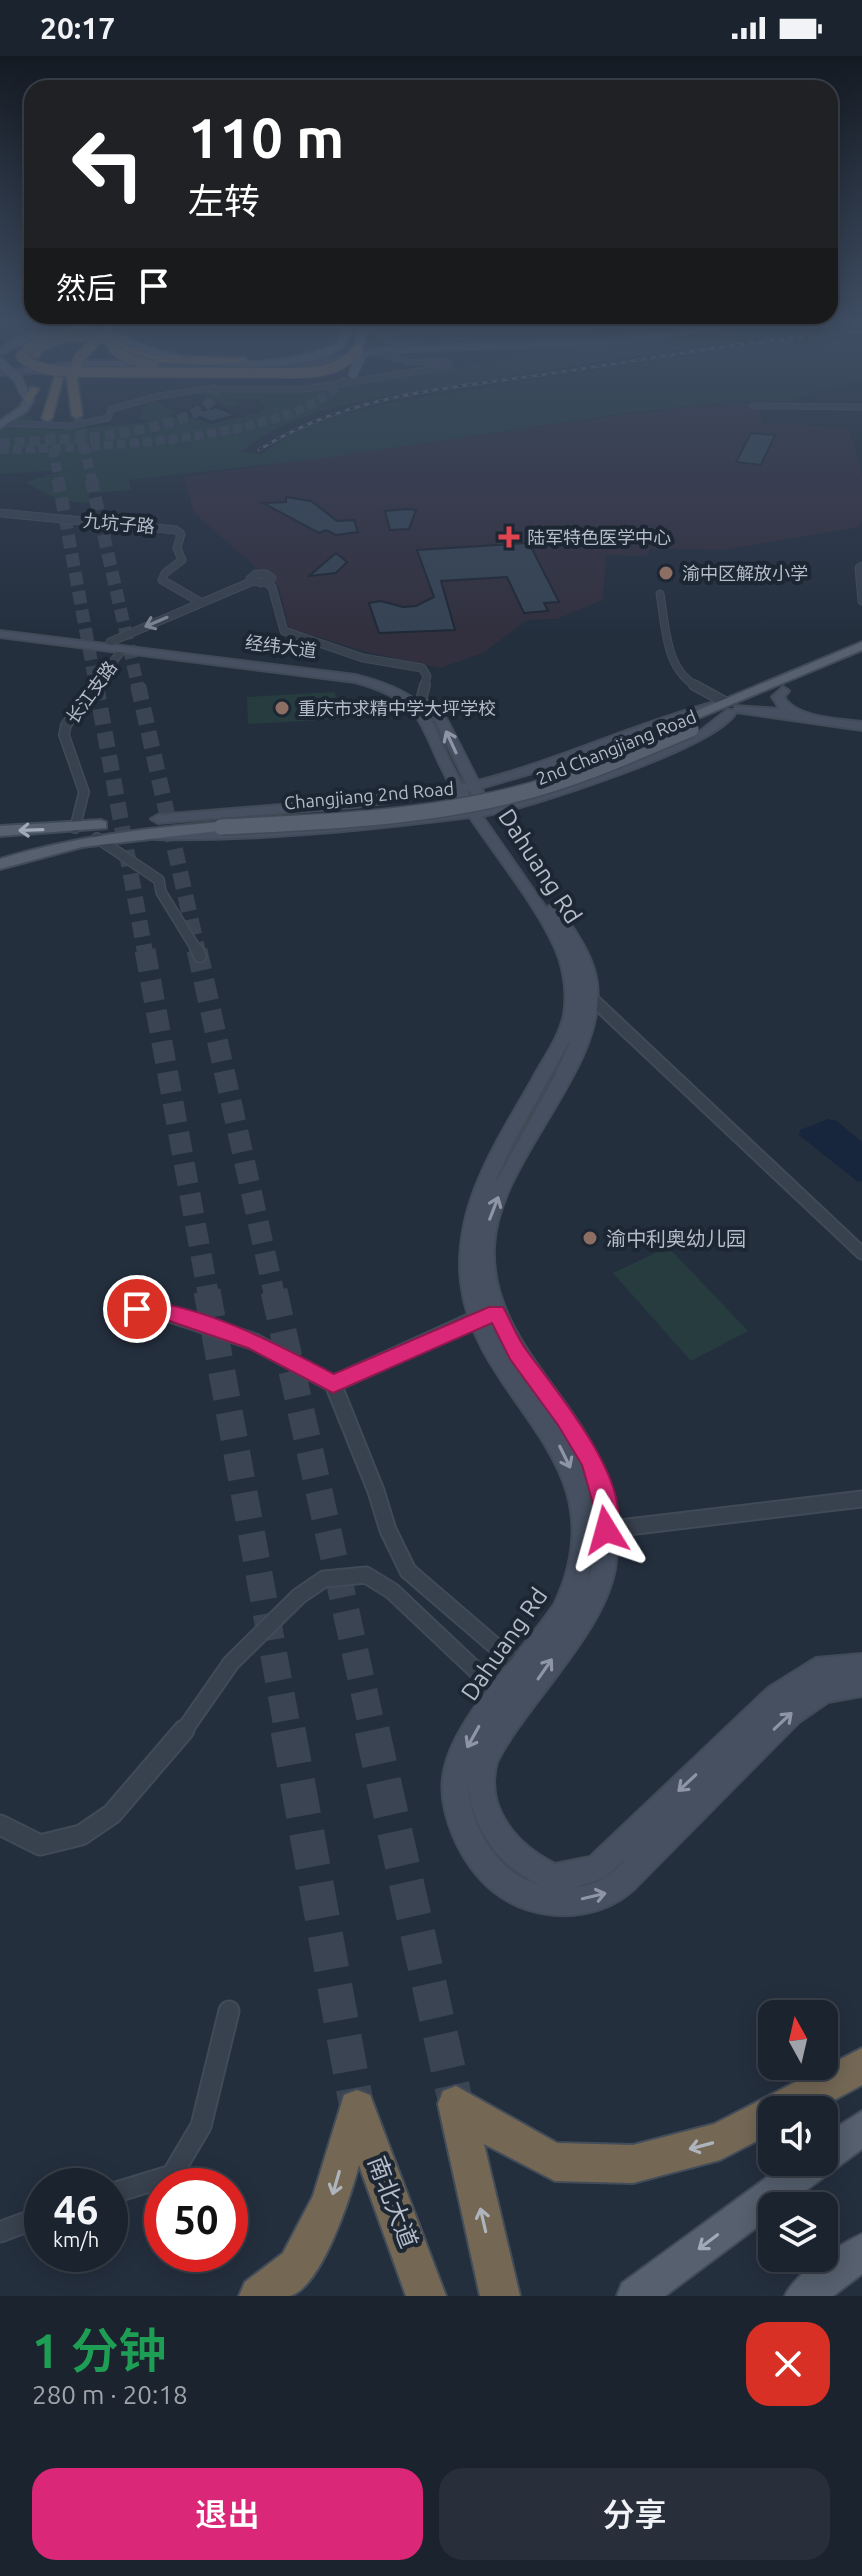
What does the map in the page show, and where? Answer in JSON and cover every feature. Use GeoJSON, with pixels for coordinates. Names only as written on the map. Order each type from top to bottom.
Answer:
{"type":"FeatureCollection","features":[{"type":"Feature","properties":{"kind":"highway"},"geometry":{"type":"LineString","coordinates":[[805,2096],[862,2066]]}},
{"type":"Feature","properties":{"kind":"highway"},"geometry":{"type":"LineString","coordinates":[[500,2296],[456,2104],[511,2140],[555,2162],[633,2164],[720,2141],[758,2121]]}},
{"type":"Feature","properties":{"kind":"highway","name":"南北大道"},"geometry":{"type":"LineString","coordinates":[[259,2296],[297,2267],[330,2202],[357,2108],[426,2296]]}},
{"type":"Feature","properties":{"kind":"main road","name":"经纬大道"},"geometry":{"type":"LineString","coordinates":[[0,628],[356,674],[398,684],[420,702]]}},
{"type":"Feature","properties":{"kind":"main road","name":"经纬大道"},"geometry":{"type":"LineString","coordinates":[[0,634],[355,679],[392,688],[420,702]]}},
{"type":"Feature","properties":{"kind":"main road","name":"Changjiang 2nd Road"},"geometry":{"type":"LineString","coordinates":[[0,864],[45,849],[97,838],[221,823],[386,817],[490,801],[560,782],[862,646]]}},
{"type":"Feature","properties":{"kind":"main road","name":"Changjiang 2nd Road"},"geometry":{"type":"LineString","coordinates":[[727,708],[783,691],[862,658]]}},
{"type":"Feature","properties":{"kind":"main road"},"geometry":{"type":"LineString","coordinates":[[783,691],[779,700],[792,711],[862,725]]}},
{"type":"Feature","properties":{"kind":"main road"},"geometry":{"type":"LineString","coordinates":[[420,702],[464,787],[481,812]]}},
{"type":"Feature","properties":{"kind":"main road"},"geometry":{"type":"LineString","coordinates":[[727,708],[862,725]]}},
{"type":"Feature","properties":{"kind":"main road","name":"2nd Changjiang Road"},"geometry":{"type":"LineString","coordinates":[[158,819],[369,801],[464,787],[514,776],[580,754],[671,718],[727,708]]}},
{"type":"Feature","properties":{"kind":"main road","name":"2nd Changjiang Road"},"geometry":{"type":"LineString","coordinates":[[129,835],[222,836],[357,827],[481,812],[529,801],[703,735],[727,708]]}},
{"type":"Feature","properties":{"kind":"main road"},"geometry":{"type":"LineString","coordinates":[[514,776],[505,780],[502,791],[510,797],[529,801]]}},
{"type":"Feature","properties":{"kind":"main road","name":"Dahuang Rd"},"geometry":{"type":"LineString","coordinates":[[481,812],[552,928],[580,995],[561,1041],[485,1182],[472,1217],[469,1272],[503,1365],[549,1425],[570,1463],[584,1510],[582,1561],[568,1600],[522,1669],[478,1726],[458,1763],[457,1807],[476,1851],[505,1884],[557,1904],[610,1892],[790,1713],[823,1691],[862,1684]]}},
{"type":"Feature","properties":{"kind":"main road","name":"Changjiang 2nd Road"},"geometry":{"type":"LineString","coordinates":[[0,831],[75,828],[158,819],[221,823]]}},
{"type":"Feature","properties":{"kind":"main road","name":"Dahuang Rd"},"geometry":{"type":"LineString","coordinates":[[487,1315],[565,1418],[592,1463],[607,1514],[604,1565],[586,1610],[497,1737],[482,1769],[483,1805],[500,1838],[524,1864],[557,1879],[597,1868],[777,1697],[816,1670],[862,1666]]}},
{"type":"Feature","properties":{"kind":"main road"},"geometry":{"type":"LineString","coordinates":[[838,2146],[862,2128]]}},
{"type":"Feature","properties":{"kind":"main road"},"geometry":{"type":"LineString","coordinates":[[635,2296],[797,2176]]}},
{"type":"Feature","properties":{"kind":"main road"},"geometry":{"type":"LineString","coordinates":[[803,2296],[862,2252]]}},
{"type":"Feature","properties":{"kind":"street"},"geometry":{"type":"LineString","coordinates":[[17,425],[74,425]]}},
{"type":"Feature","properties":{"kind":"street","name":"九坑子路"},"geometry":{"type":"LineString","coordinates":[[0,513],[176,530],[181,534],[177,548],[182,560],[165,573],[162,580],[202,603]]}},
{"type":"Feature","properties":{"kind":"street"},"geometry":{"type":"LineString","coordinates":[[862,566],[859,568],[862,601]]}},
{"type":"Feature","properties":{"kind":"street"},"geometry":{"type":"LineString","coordinates":[[110,642],[253,581],[251,576],[263,574],[272,578],[266,582],[272,587],[284,631],[363,658],[416,665],[427,676],[420,702]]}},
{"type":"Feature","properties":{"kind":"street"},"geometry":{"type":"LineString","coordinates":[[660,594],[674,666],[679,674],[727,708]]}},
{"type":"Feature","properties":{"kind":"street","name":"长江支路"},"geometry":{"type":"LineString","coordinates":[[75,828],[84,792],[64,735],[71,715],[122,650]]}},
{"type":"Feature","properties":{"kind":"street"},"geometry":{"type":"LineString","coordinates":[[97,838],[159,880],[161,892],[200,956]]}},
{"type":"Feature","properties":{"kind":"street"},"geometry":{"type":"LineString","coordinates":[[580,995],[862,1253]]}},
{"type":"Feature","properties":{"kind":"street"},"geometry":{"type":"LineString","coordinates":[[116,1308],[158,1310],[255,1342],[333,1384],[388,1530],[408,1571],[522,1669]]}},
{"type":"Feature","properties":{"kind":"street"},"geometry":{"type":"LineString","coordinates":[[333,1384],[487,1315]]}},
{"type":"Feature","properties":{"kind":"street"},"geometry":{"type":"LineString","coordinates":[[583,1531],[862,1499]]}},
{"type":"Feature","properties":{"kind":"street"},"geometry":{"type":"LineString","coordinates":[[0,1825],[40,1845],[81,1835],[112,1814],[171,1749],[231,1663],[299,1596],[324,1579],[366,1575],[392,1591],[502,1695]]}},
{"type":"Feature","properties":{"kind":"street"},"geometry":{"type":"LineString","coordinates":[[128,2188],[172,2175],[201,2126],[229,2011]]}},
{"type":"Feature","properties":{"kind":"street"},"geometry":{"type":"LineString","coordinates":[[0,2232],[24,2223]]}},
{"type":"Feature","properties":{"kind":"shaded area","name":"陆军特色医学中心"},"geometry":{"type":"Polygon","coordinates":[[[555,425],[789,425],[849,428],[862,476],[862,520],[859,527],[724,550],[651,548],[646,556],[606,555],[603,600],[557,619],[527,620],[483,653],[440,668],[370,653],[289,628],[279,587],[194,513],[184,477],[555,425]]]}},
{"type":"Feature","properties":{"kind":"green space"},"geometry":{"type":"Polygon","coordinates":[[[9,425],[36,425],[39,429],[124,425],[286,425],[242,452],[261,454],[311,425],[549,425],[326,458],[129,480],[131,490],[89,493],[89,503],[56,497],[26,482],[67,470],[0,474],[0,430],[9,425]]]}},
{"type":"Feature","properties":{"kind":"green space"},"geometry":{"type":"Polygon","coordinates":[[[335,692],[339,719],[248,724],[247,697],[335,692]]]}},
{"type":"Feature","properties":{"kind":"green space"},"geometry":{"type":"Polygon","coordinates":[[[668,1247],[748,1331],[691,1361],[613,1273],[668,1247]]]}},
{"type":"Feature","properties":{"kind":"water"},"geometry":{"type":"Polygon","coordinates":[[[828,1119],[837,1121],[862,1142],[862,1181],[858,1182],[799,1135],[800,1130],[828,1119]]]}},
{"type":"Feature","properties":{"kind":"building"},"geometry":{"type":"Polygon","coordinates":[[[751,433],[775,435],[761,465],[736,462],[751,433]]]}},
{"type":"Feature","properties":{"kind":"building"},"geometry":{"type":"Polygon","coordinates":[[[286,497],[311,501],[337,521],[354,520],[358,532],[336,535],[326,530],[319,533],[263,503],[286,502],[286,497]]]}},
{"type":"Feature","properties":{"kind":"building"},"geometry":{"type":"Polygon","coordinates":[[[416,510],[409,529],[390,530],[385,511],[416,510]]]}},
{"type":"Feature","properties":{"kind":"building"},"geometry":{"type":"Polygon","coordinates":[[[529,543],[559,602],[544,603],[548,611],[524,613],[507,577],[441,581],[455,630],[379,633],[369,603],[381,601],[403,607],[416,606],[434,597],[417,550],[529,543]]]}},
{"type":"Feature","properties":{"kind":"building"},"geometry":{"type":"Polygon","coordinates":[[[336,553],[347,562],[336,573],[309,576],[336,553]]]}},
{"type":"Feature","properties":{"kind":"tunnel"},"geometry":{"type":"LineString","coordinates":[[48,425],[51,441]]}},
{"type":"Feature","properties":{"kind":"tunnel"},"geometry":{"type":"LineString","coordinates":[[79,425],[82,437]]}},
{"type":"Feature","properties":{"kind":"tunnel"},"geometry":{"type":"LineString","coordinates":[[82,437],[161,425]]}},
{"type":"Feature","properties":{"kind":"tunnel"},"geometry":{"type":"LineString","coordinates":[[0,450],[157,441],[251,425]]}},
{"type":"Feature","properties":{"kind":"tunnel"},"geometry":{"type":"LineString","coordinates":[[51,441],[82,437]]}},
{"type":"Feature","properties":{"kind":"tunnel"},"geometry":{"type":"LineString","coordinates":[[82,437],[92,481]]}},
{"type":"Feature","properties":{"kind":"tunnel"},"geometry":{"type":"LineString","coordinates":[[0,443],[51,441]]}},
{"type":"Feature","properties":{"kind":"tunnel"},"geometry":{"type":"LineString","coordinates":[[51,441],[59,481]]}},
{"type":"Feature","properties":{"kind":"tunnel"},"geometry":{"type":"LineString","coordinates":[[58,479],[96,687]]}},
{"type":"Feature","properties":{"kind":"tunnel"},"geometry":{"type":"LineString","coordinates":[[91,479],[138,687]]}},
{"type":"Feature","properties":{"kind":"tunnel"},"geometry":{"type":"LineString","coordinates":[[96,685],[145,952]]}},
{"type":"Feature","properties":{"kind":"tunnel"},"geometry":{"type":"LineString","coordinates":[[138,685],[198,952]]}},
{"type":"Feature","properties":{"kind":"tunnel"},"geometry":{"type":"LineString","coordinates":[[145,950],[208,1293]]}},
{"type":"Feature","properties":{"kind":"tunnel"},"geometry":{"type":"LineString","coordinates":[[197,950],[274,1293]]}},
{"type":"Feature","properties":{"kind":"tunnel"},"geometry":{"type":"LineString","coordinates":[[207,1291],[288,1732]]}},
{"type":"Feature","properties":{"kind":"tunnel"},"geometry":{"type":"LineString","coordinates":[[274,1291],[373,1732]]}},
{"type":"Feature","properties":{"kind":"tunnel"},"geometry":{"type":"LineString","coordinates":[[288,1730],[357,2108]]}},
{"type":"Feature","properties":{"kind":"tunnel"},"geometry":{"type":"LineString","coordinates":[[372,1730],[456,2104]]}},
{"type":"Feature","properties":{"kind":"railway"},"geometry":{"type":"LineString","coordinates":[[259,450],[310,425]]}},
{"type":"Feature","properties":{"kind":"place","name":"陆军特色医学中心"},"geometry":{"type":"Point","coordinates":[509,537]}},
{"type":"Feature","properties":{"kind":"place","name":"渝中区解放小学"},"geometry":{"type":"Point","coordinates":[666,573]}},
{"type":"Feature","properties":{"kind":"place","name":"重庆市求精中学大坪学校"},"geometry":{"type":"Point","coordinates":[282,708]}},
{"type":"Feature","properties":{"kind":"place","name":"渝中利奥幼儿园"},"geometry":{"type":"Point","coordinates":[590,1238]}},
{"type":"Feature","properties":{"kind":"route"},"geometry":{"type":"LineString","coordinates":[[137,1309],[158,1310],[255,1342],[333,1384],[496,1312],[517,1353],[565,1418],[592,1463],[607,1514],[606,1530]]}}]}
